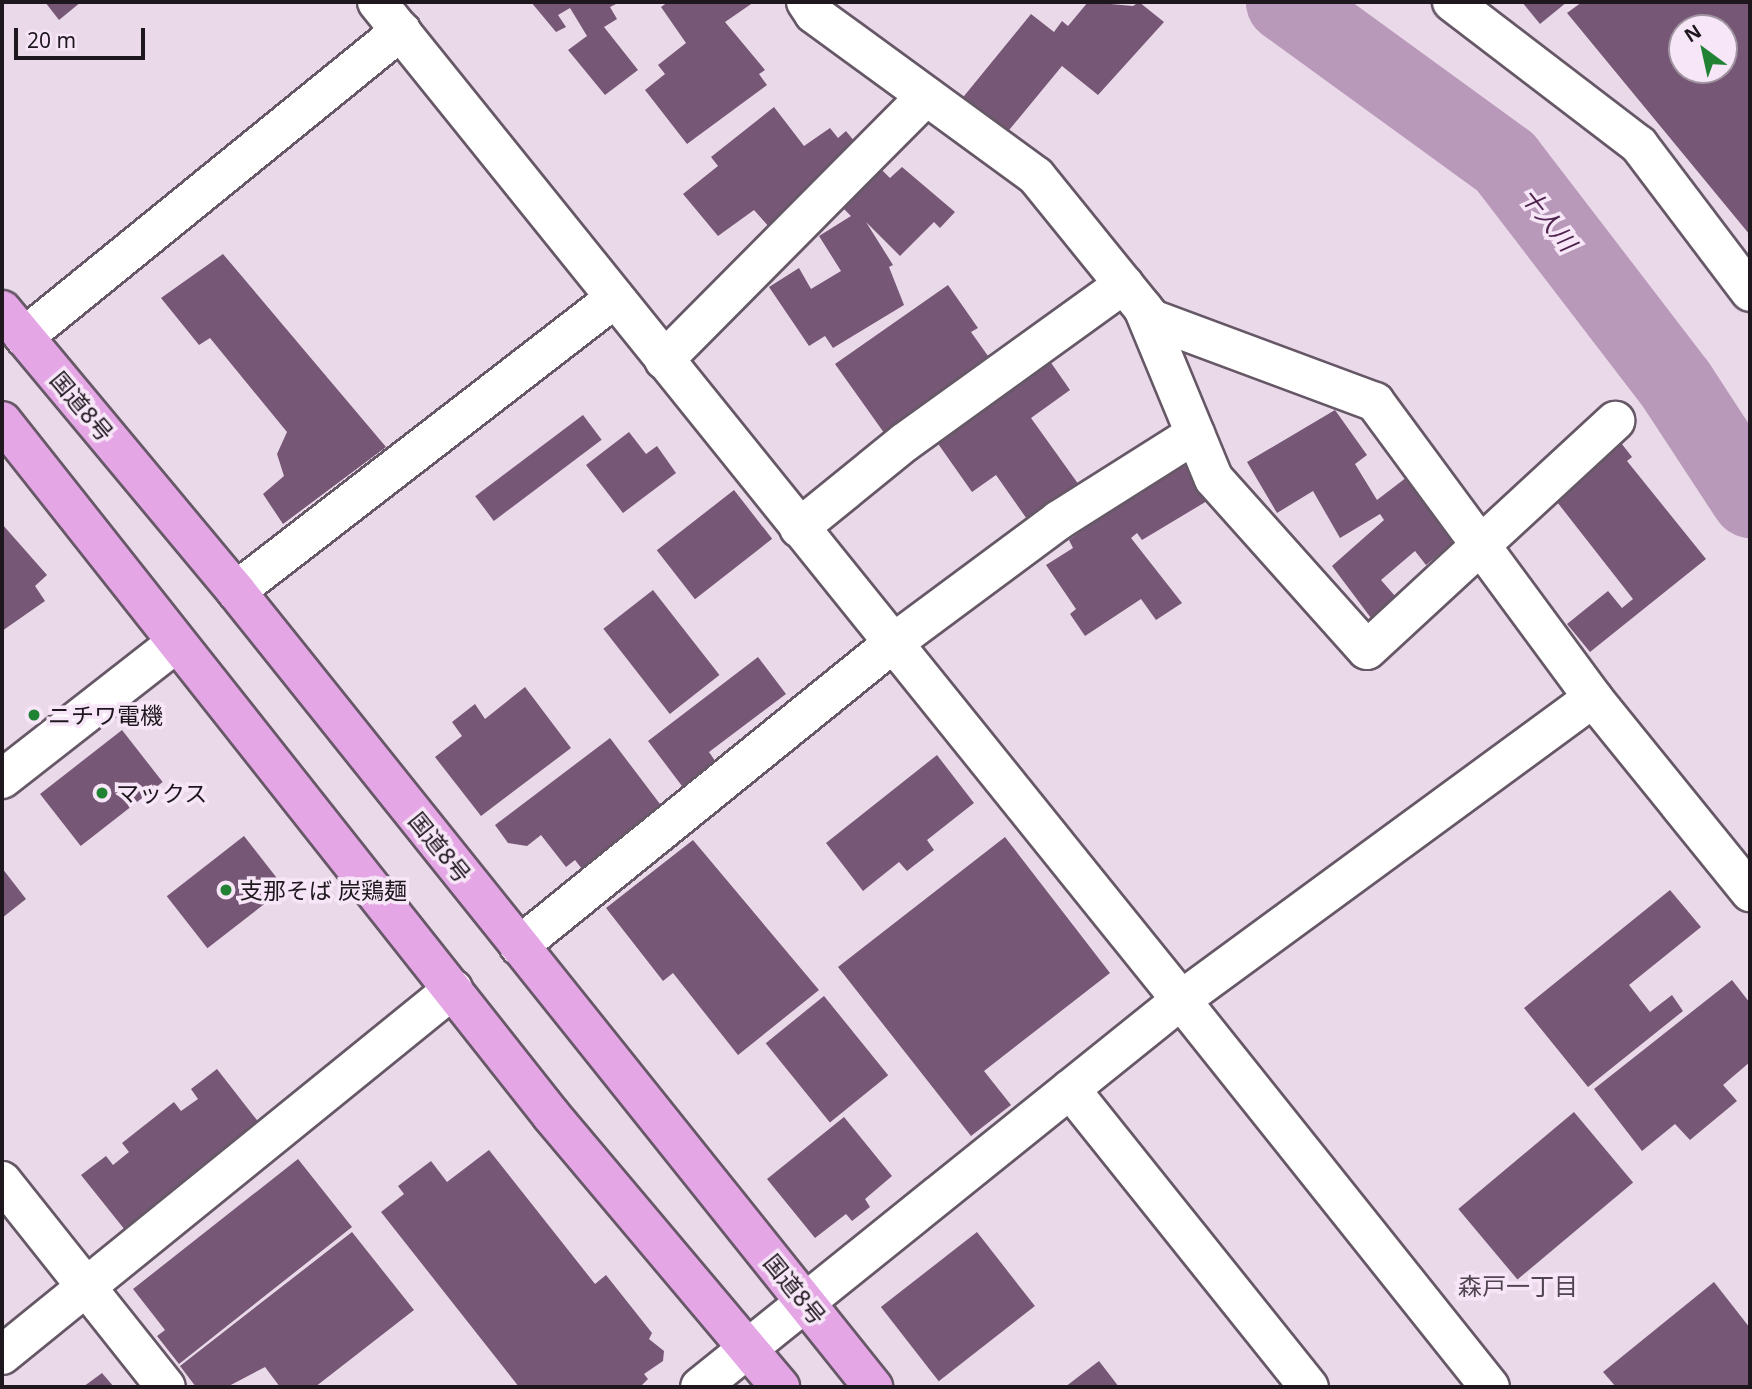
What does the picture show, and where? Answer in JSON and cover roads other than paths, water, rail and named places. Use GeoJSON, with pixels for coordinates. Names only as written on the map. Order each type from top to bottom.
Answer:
{"type":"FeatureCollection","features":[{"type":"Feature","properties":{"kind":"highway","name":"国道8号"},"geometry":{"type":"LineString","coordinates":[[13,323],[236,591],[873,1387]]}},
{"type":"Feature","properties":{"kind":"highway"},"geometry":{"type":"LineString","coordinates":[[2,421],[175,644],[453,989],[780,1387]]}},
{"type":"Feature","properties":{"kind":"street"},"geometry":{"type":"LineString","coordinates":[[806,2],[926,96],[1036,176],[1152,318],[1375,402],[1593,698],[1750,892]]}},
{"type":"Feature","properties":{"kind":"street"},"geometry":{"type":"LineString","coordinates":[[1452,2],[1639,145],[1750,292]]}},
{"type":"Feature","properties":{"kind":"street"},"geometry":{"type":"LineString","coordinates":[[13,323],[389,12],[664,360],[1490,1387]]}},
{"type":"Feature","properties":{"kind":"street"},"geometry":{"type":"LineString","coordinates":[[664,360],[926,96]]}},
{"type":"Feature","properties":{"kind":"street"},"geometry":{"type":"LineString","coordinates":[[1133,296],[1214,479],[1367,650],[1479,543],[1615,421]]}},
{"type":"Feature","properties":{"kind":"street"},"geometry":{"type":"LineString","coordinates":[[799,528],[905,442],[1133,296]]}},
{"type":"Feature","properties":{"kind":"street"},"geometry":{"type":"LineString","coordinates":[[236,591],[615,298]]}},
{"type":"Feature","properties":{"kind":"street"},"geometry":{"type":"LineString","coordinates":[[519,946],[892,644],[1059,520],[1195,434]]}},
{"type":"Feature","properties":{"kind":"street"},"geometry":{"type":"LineString","coordinates":[[2,779],[175,644]]}},
{"type":"Feature","properties":{"kind":"street"},"geometry":{"type":"LineString","coordinates":[[699,1387],[1181,1000],[1593,698]]}},
{"type":"Feature","properties":{"kind":"street"},"geometry":{"type":"LineString","coordinates":[[2,1355],[453,989]]}},
{"type":"Feature","properties":{"kind":"street"},"geometry":{"type":"LineString","coordinates":[[1070,1089],[1309,1387]]}},
{"type":"Feature","properties":{"kind":"street"},"geometry":{"type":"LineString","coordinates":[[2,1181],[166,1387]]}},
{"type":"Feature","properties":{"kind":"waterway","name":"十人川"},"geometry":{"type":"LineString","coordinates":[[1285,2],[1505,162],[1676,385],[1750,498]]}},
{"type":"Feature","properties":{"kind":"place","name":"ニチワ電機"},"geometry":{"type":"Point","coordinates":[34,715]}},
{"type":"Feature","properties":{"kind":"place","name":"マックス"},"geometry":{"type":"Point","coordinates":[102,793]}},
{"type":"Feature","properties":{"kind":"place","name":"支那そば 炭鶏麺"},"geometry":{"type":"Point","coordinates":[226,890]}},
{"type":"Feature","properties":{"kind":"district","name":"森戸一丁目"},"geometry":{"type":"Point","coordinates":[1518,1286]}}]}
